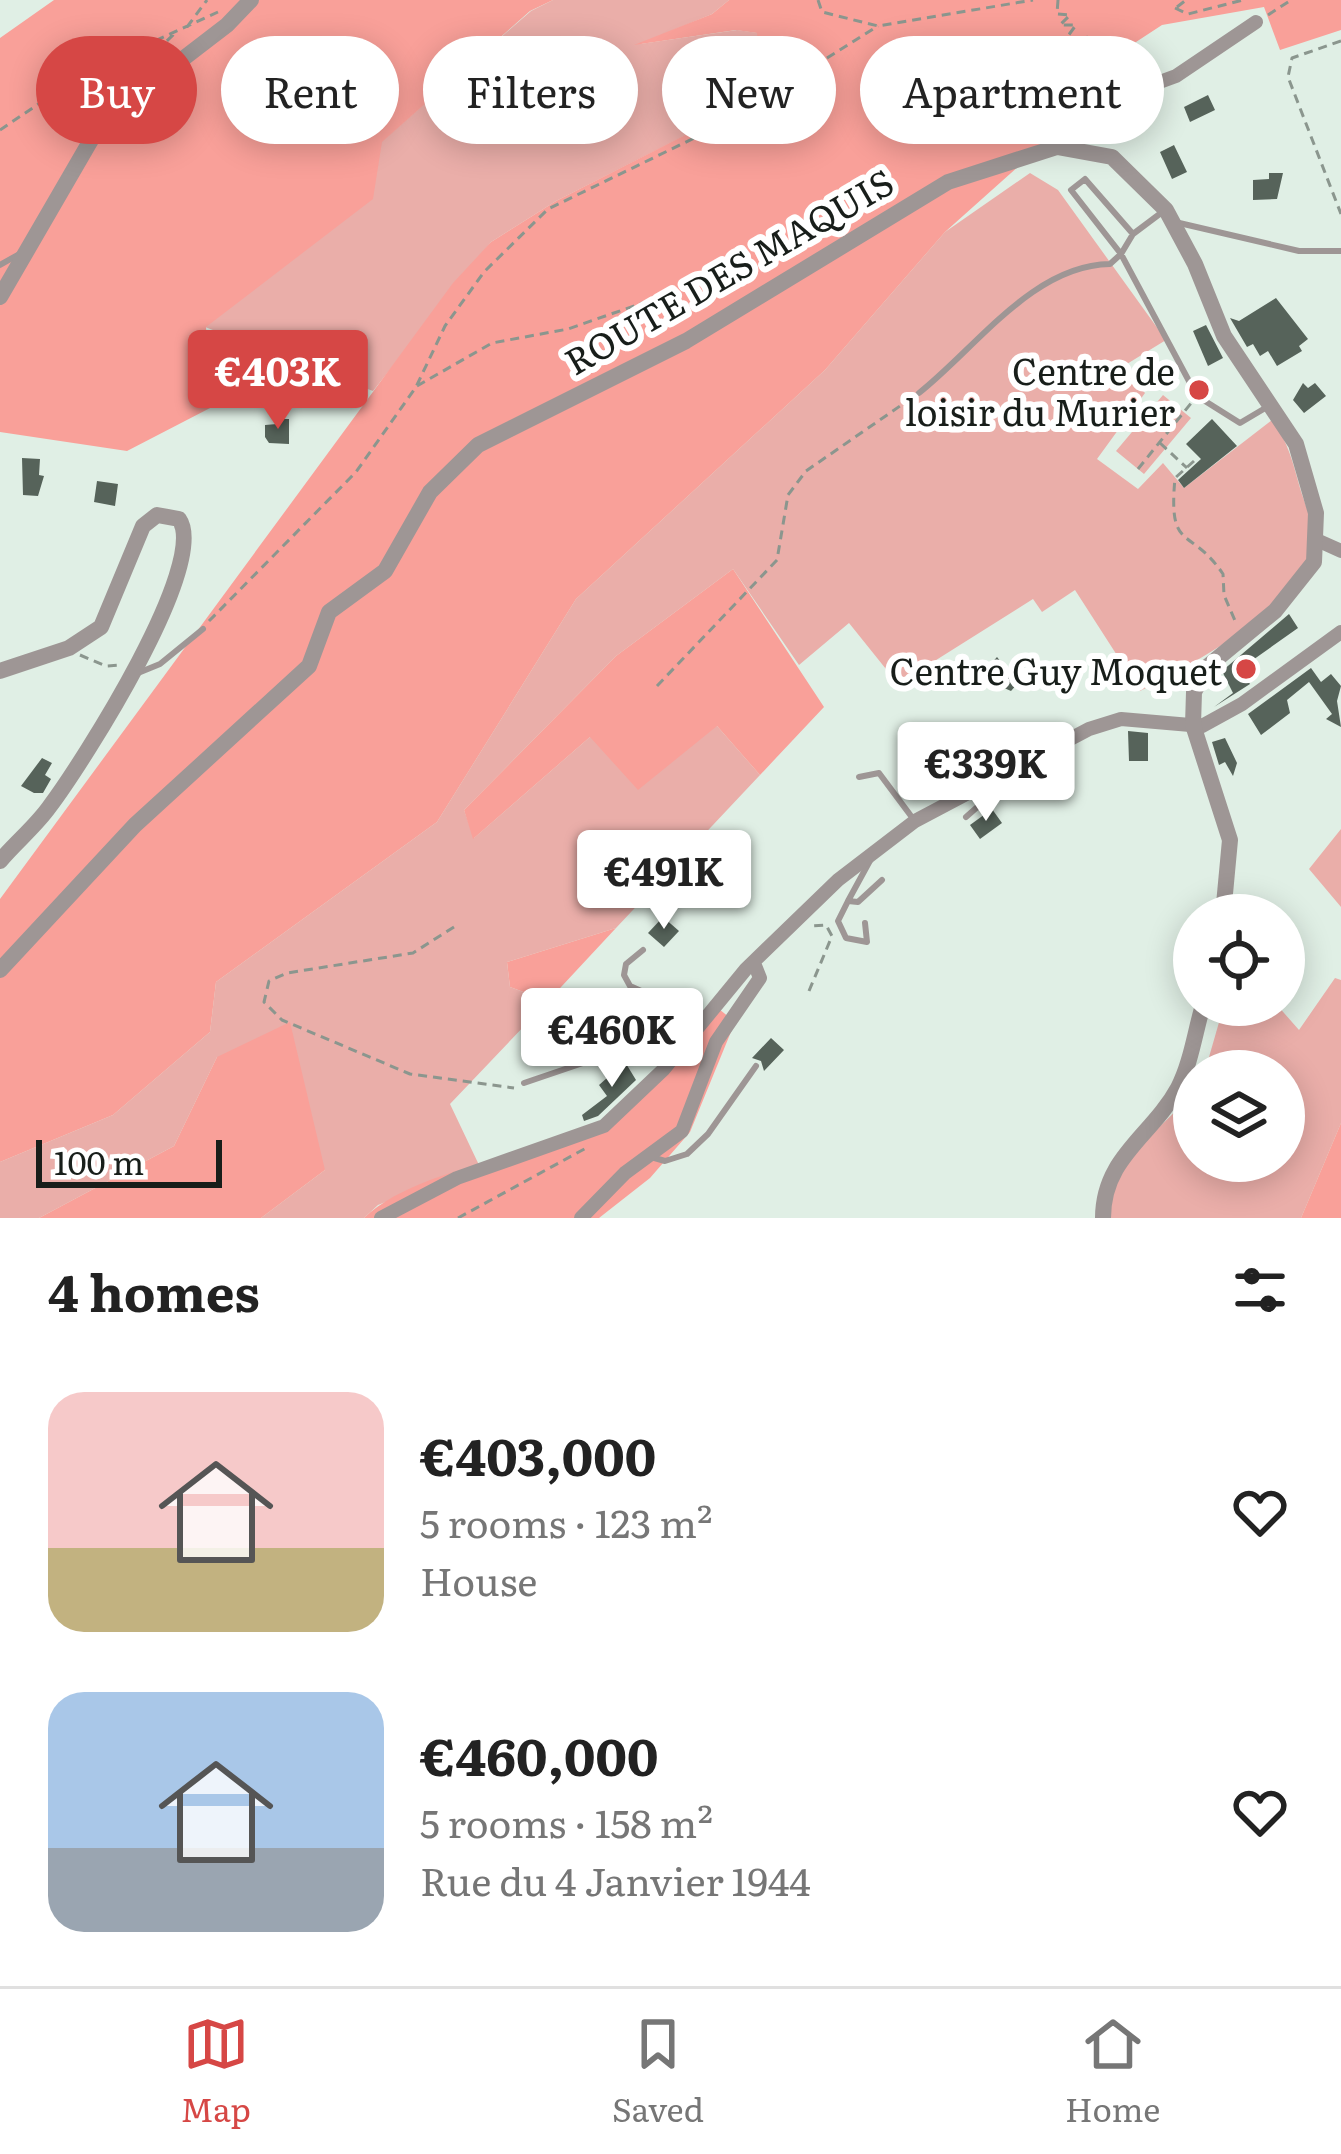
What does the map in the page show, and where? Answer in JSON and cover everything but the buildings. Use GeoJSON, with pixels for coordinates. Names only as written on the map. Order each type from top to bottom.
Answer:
{"type":"FeatureCollection","features":[{"type":"Feature","properties":{"kind":"street"},"geometry":{"type":"LineString","coordinates":[[0,297],[107,115],[227,26],[251,0]]}},
{"type":"Feature","properties":{"kind":"street"},"geometry":{"type":"LineString","coordinates":[[1164,81],[1256,22]]}},
{"type":"Feature","properties":{"kind":"street"},"geometry":{"type":"LineString","coordinates":[[1069,147],[1112,157],[1169,215],[1223,336],[1297,443],[1306,468],[1319,541],[1314,562],[1287,598],[1207,667],[1192,716],[1228,828],[1226,894]]}},
{"type":"Feature","properties":{"kind":"street","name":"ROUTE DES MAQUIS"},"geometry":{"type":"LineString","coordinates":[[0,970],[135,825],[310,666],[329,612],[385,572],[430,492],[478,445],[686,341],[948,182],[1042,149],[1069,147]]}},
{"type":"Feature","properties":{"kind":"street"},"geometry":{"type":"LineString","coordinates":[[0,671],[69,647],[101,627],[147,521],[172,514],[186,530],[187,546],[132,671],[67,783],[0,861]]}},
{"type":"Feature","properties":{"kind":"street"},"geometry":{"type":"LineString","coordinates":[[1319,541],[1341,551]]}},
{"type":"Feature","properties":{"kind":"street"},"geometry":{"type":"LineString","coordinates":[[381,1218],[457,1178],[604,1126],[636,1100],[754,963],[869,855],[915,821],[1022,764],[1121,719],[1166,723],[1242,704],[1341,632]]}},
{"type":"Feature","properties":{"kind":"street"},"geometry":{"type":"LineString","coordinates":[[581,1218],[685,1127],[716,1042],[760,978],[754,963]]}},
{"type":"Feature","properties":{"kind":"street"},"geometry":{"type":"LineString","coordinates":[[1103,1218],[1112,1172],[1184,1074],[1197,1026]]}},
{"type":"Feature","properties":{"kind":"lane"},"geometry":{"type":"LineString","coordinates":[[1133,234],[1085,179],[1071,190],[1121,254],[1197,396],[1240,423],[1270,405]]}},
{"type":"Feature","properties":{"kind":"lane"},"geometry":{"type":"LineString","coordinates":[[920,393],[1043,283],[1091,264],[1110,264],[1133,234],[1169,215],[1299,251],[1341,251]]}},
{"type":"Feature","properties":{"kind":"lane"},"geometry":{"type":"LineString","coordinates":[[0,266],[8,256],[26,251]]}},
{"type":"Feature","properties":{"kind":"lane"},"geometry":{"type":"LineString","coordinates":[[132,671],[160,664],[202,629]]}},
{"type":"Feature","properties":{"kind":"lane"},"geometry":{"type":"LineString","coordinates":[[966,817],[1022,764]]}},
{"type":"Feature","properties":{"kind":"lane"},"geometry":{"type":"LineString","coordinates":[[859,777],[869,772],[881,775],[915,821]]}},
{"type":"Feature","properties":{"kind":"lane"},"geometry":{"type":"LineString","coordinates":[[865,923],[867,942],[846,938],[838,920],[850,889],[873,861],[869,855]]}},
{"type":"Feature","properties":{"kind":"lane"},"geometry":{"type":"LineString","coordinates":[[848,901],[858,902],[882,880]]}},
{"type":"Feature","properties":{"kind":"lane"},"geometry":{"type":"LineString","coordinates":[[643,950],[626,964],[624,975],[630,986],[648,994],[671,1033]]}},
{"type":"Feature","properties":{"kind":"lane"},"geometry":{"type":"LineString","coordinates":[[524,1083],[671,1033],[691,1037]]}},
{"type":"Feature","properties":{"kind":"lane"},"geometry":{"type":"LineString","coordinates":[[648,1156],[665,1161],[695,1148],[757,1066]]}},
{"type":"Feature","properties":{"kind":"path"},"geometry":{"type":"LineString","coordinates":[[187,28],[207,0]]}},
{"type":"Feature","properties":{"kind":"path"},"geometry":{"type":"LineString","coordinates":[[818,0],[822,12],[878,26]]}},
{"type":"Feature","properties":{"kind":"path"},"geometry":{"type":"LineString","coordinates":[[202,629],[227,596],[356,472],[416,387],[445,326],[484,272],[548,209],[717,127],[878,26],[1033,0]]}},
{"type":"Feature","properties":{"kind":"path"},"geometry":{"type":"LineString","coordinates":[[1058,0],[1057,14],[1070,15],[1060,25],[1076,25],[1068,36]]}},
{"type":"Feature","properties":{"kind":"path"},"geometry":{"type":"LineString","coordinates":[[1186,0],[1175,8],[1188,14],[1243,0]]}},
{"type":"Feature","properties":{"kind":"path"},"geometry":{"type":"LineString","coordinates":[[1256,22],[1291,0]]}},
{"type":"Feature","properties":{"kind":"path"},"geometry":{"type":"LineString","coordinates":[[0,130],[83,74],[223,8]]}},
{"type":"Feature","properties":{"kind":"path"},"geometry":{"type":"LineString","coordinates":[[1341,41],[1292,58],[1288,77],[1341,214]]}},
{"type":"Feature","properties":{"kind":"path"},"geometry":{"type":"LineString","coordinates":[[416,387],[492,343],[568,329],[654,299]]}},
{"type":"Feature","properties":{"kind":"path"},"geometry":{"type":"LineString","coordinates":[[657,686],[777,560],[788,496],[806,471],[855,432],[920,393]]}},
{"type":"Feature","properties":{"kind":"path"},"geometry":{"type":"LineString","coordinates":[[1138,469],[1197,396]]}},
{"type":"Feature","properties":{"kind":"path"},"geometry":{"type":"LineString","coordinates":[[1158,442],[1187,467]]}},
{"type":"Feature","properties":{"kind":"path"},"geometry":{"type":"LineString","coordinates":[[1194,461],[1175,478],[1172,520],[1181,538],[1223,574],[1224,595],[1237,622],[1232,632]]}},
{"type":"Feature","properties":{"kind":"path"},"geometry":{"type":"LineString","coordinates":[[69,647],[106,666],[132,671]]}},
{"type":"Feature","properties":{"kind":"path"},"geometry":{"type":"LineString","coordinates":[[807,927],[822,924],[832,936],[809,991]]}},
{"type":"Feature","properties":{"kind":"path"},"geometry":{"type":"LineString","coordinates":[[454,927],[413,953],[269,980],[264,1002],[282,1020],[410,1074],[508,1091],[524,1083]]}},
{"type":"Feature","properties":{"kind":"path"},"geometry":{"type":"LineString","coordinates":[[458,1218],[594,1143]]}},
{"type":"Feature","properties":{"kind":"shaded area"},"geometry":{"type":"Polygon","coordinates":[[[54,0],[553,0],[530,11],[502,36],[423,36],[423,106],[399,127],[399,36],[221,36],[221,144],[382,144],[373,199],[206,327],[212,407],[127,451],[0,432],[0,38],[54,0]]]}},
{"type":"Feature","properties":{"kind":"shaded area"},"geometry":{"type":"Polygon","coordinates":[[[553,0],[729,0],[712,14],[640,44],[662,41],[662,144],[668,144],[556,201],[491,242],[373,391],[205,327],[251,287],[379,144],[399,144],[399,126],[423,105],[423,144],[638,144],[638,36],[502,36],[531,11],[553,0]]]}},
{"type":"Feature","properties":{"kind":"shaded area"},"geometry":{"type":"Polygon","coordinates":[[[729,0],[1341,0],[1341,30],[1280,50],[1264,7],[1162,25],[1145,36],[860,36],[860,144],[1044,144],[945,232],[825,370],[576,599],[437,822],[216,982],[210,1032],[113,1115],[0,1162],[0,899],[453,283],[491,242],[556,201],[668,144],[836,144],[836,36],[757,36],[736,30],[662,36],[662,41],[638,44],[712,14],[729,0]]]}},
{"type":"Feature","properties":{"kind":"shaded area"},"geometry":{"type":"Polygon","coordinates":[[[737,30],[758,36],[695,36],[737,30]]]}},
{"type":"Feature","properties":{"kind":"shaded area"},"geometry":{"type":"Polygon","coordinates":[[[1030,173],[1058,190],[1166,340],[1122,367],[1145,393],[1097,459],[1138,489],[1163,463],[1184,488],[1272,420],[1282,436],[1313,533],[1309,558],[1295,583],[1273,606],[1218,648],[1140,691],[1075,590],[1042,612],[1033,599],[898,684],[849,623],[799,665],[733,569],[616,656],[464,810],[474,838],[590,737],[717,726],[760,775],[616,928],[507,962],[510,987],[548,1001],[450,1104],[479,1165],[378,1205],[364,1218],[261,1218],[325,1170],[217,1057],[174,1146],[39,1218],[0,1218],[0,1162],[113,1115],[210,1032],[216,982],[437,822],[576,599],[825,370],[945,232],[1030,173]]]}},
{"type":"Feature","properties":{"kind":"shaded area"},"geometry":{"type":"Polygon","coordinates":[[[1163,395],[1191,418],[1144,474],[1116,451],[1163,395]]]}},
{"type":"Feature","properties":{"kind":"shaded area"},"geometry":{"type":"Polygon","coordinates":[[[733,569],[824,707],[760,775],[717,726],[638,790],[590,737],[473,839],[464,810],[616,656],[733,569]]]}},
{"type":"Feature","properties":{"kind":"shaded area"},"geometry":{"type":"Polygon","coordinates":[[[1341,829],[1341,907],[1309,869],[1341,829]]]}},
{"type":"Feature","properties":{"kind":"shaded area"},"geometry":{"type":"Polygon","coordinates":[[[616,928],[548,1001],[510,987],[507,962],[616,928]]]}},
{"type":"Feature","properties":{"kind":"shaded area"},"geometry":{"type":"Polygon","coordinates":[[[1335,978],[1341,980],[1341,1123],[1301,1218],[1108,1218],[1117,1179],[1173,1113],[1173,1182],[1305,1182],[1305,1050],[1211,1050],[1218,1026],[1295,1026],[1299,1030],[1335,978]]]}},
{"type":"Feature","properties":{"kind":"shaded area"},"geometry":{"type":"Polygon","coordinates":[[[719,1009],[735,1022],[690,1132],[650,1178],[599,1218],[364,1218],[416,1186],[548,1145],[606,1121],[648,1085],[719,1009]]]}},
{"type":"Feature","properties":{"kind":"shaded area"},"geometry":{"type":"Polygon","coordinates":[[[290,1022],[325,1170],[261,1218],[39,1218],[174,1146],[217,1057],[290,1022]]]}},
{"type":"Feature","properties":{"kind":"shaded area"},"geometry":{"type":"Polygon","coordinates":[[[1341,1123],[1341,1218],[1301,1218],[1341,1123]]]}},
{"type":"Feature","properties":{"kind":"place","name":"Centre de loisir du Murier"},"geometry":{"type":"Point","coordinates":[1199,390]}},
{"type":"Feature","properties":{"kind":"place","name":"Centre Guy Moquet"},"geometry":{"type":"Point","coordinates":[1246,669]}}]}
